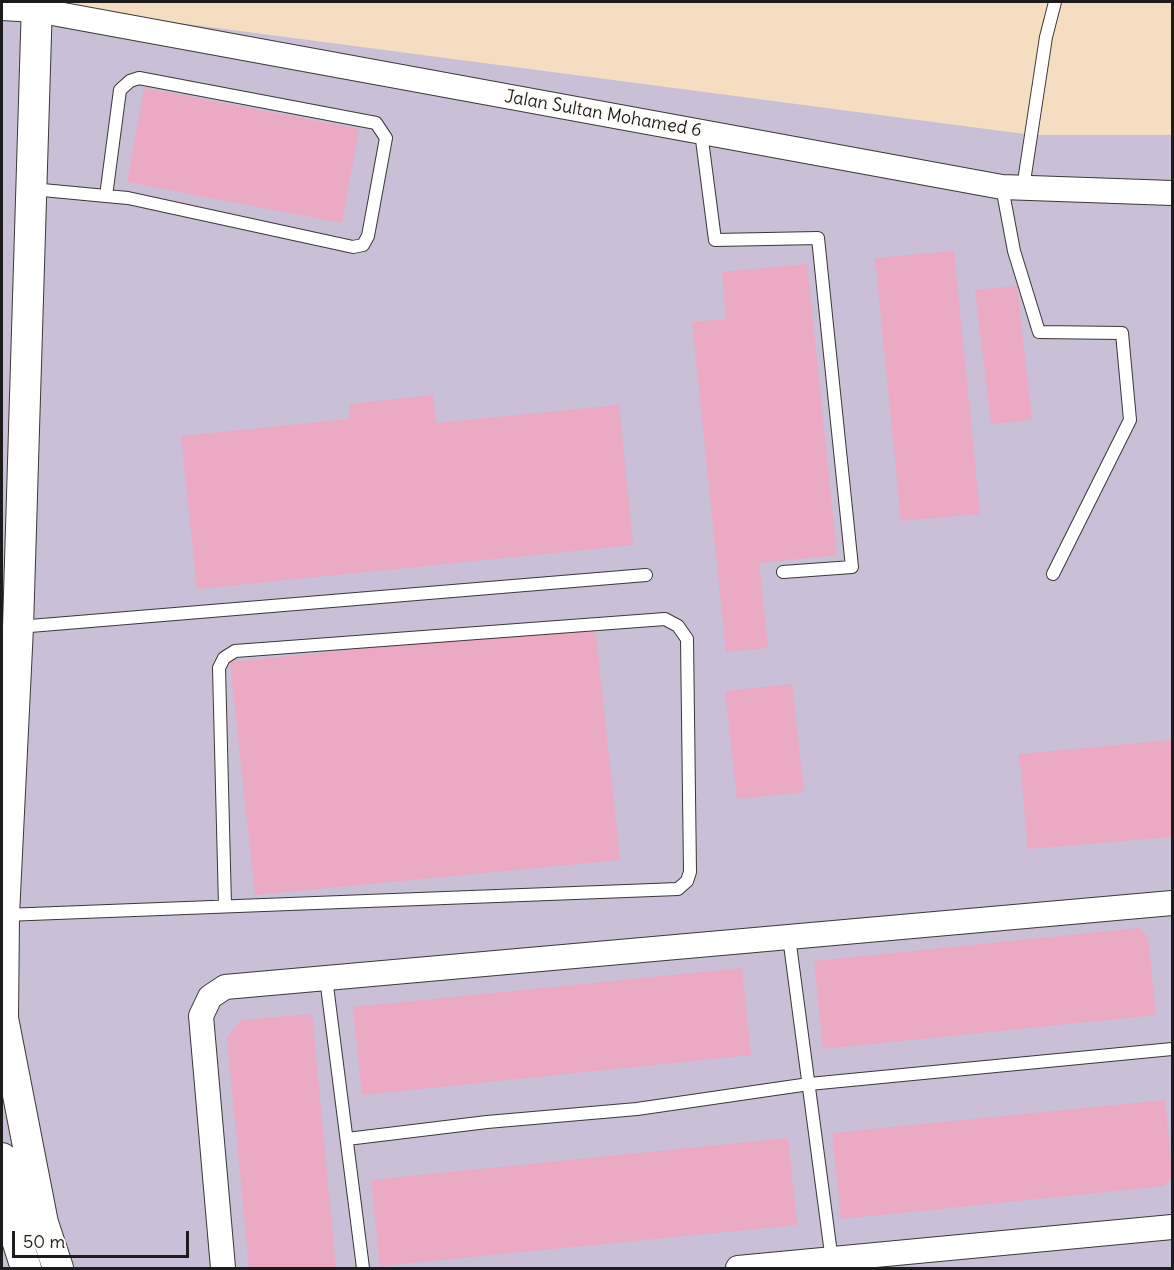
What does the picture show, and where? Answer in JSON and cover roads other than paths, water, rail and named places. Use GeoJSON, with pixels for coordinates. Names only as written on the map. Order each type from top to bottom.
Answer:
{"type":"FeatureCollection","features":[{"type":"Feature","properties":{"kind":"street","name":"Jalan Sultan Mohamed 6"},"geometry":{"type":"LineString","coordinates":[[2,8],[37,6],[701,132],[1013,187],[1173,193]]}},
{"type":"Feature","properties":{"kind":"street"},"geometry":{"type":"LineString","coordinates":[[37,6],[18,627],[4,915],[2,1021],[44,1223],[58,1269]]}},
{"type":"Feature","properties":{"kind":"street"},"geometry":{"type":"LineString","coordinates":[[224,1269],[201,1016],[210,997],[225,987],[1173,903]]}},
{"type":"Feature","properties":{"kind":"street"},"geometry":{"type":"LineString","coordinates":[[2,1158],[9,1240],[26,1269]]}},
{"type":"Feature","properties":{"kind":"street"},"geometry":{"type":"LineString","coordinates":[[738,1269],[832,1264],[1173,1227]]}},
{"type":"Feature","properties":{"kind":"lane"},"geometry":{"type":"LineString","coordinates":[[1053,574],[1130,420],[1122,333],[1040,332],[1014,251],[1013,187],[1055,2]]}},
{"type":"Feature","properties":{"kind":"lane"},"geometry":{"type":"LineString","coordinates":[[31,189],[106,196],[128,198],[353,247],[363,245],[368,236],[386,138],[376,123],[139,78],[130,81],[120,90],[106,196]]}},
{"type":"Feature","properties":{"kind":"lane"},"geometry":{"type":"LineString","coordinates":[[701,132],[715,240],[818,238],[852,567],[783,572]]}},
{"type":"Feature","properties":{"kind":"lane"},"geometry":{"type":"LineString","coordinates":[[18,627],[646,575]]}},
{"type":"Feature","properties":{"kind":"lane"},"geometry":{"type":"LineString","coordinates":[[4,915],[678,889],[687,881],[690,872],[687,639],[678,626],[664,619],[235,651],[224,658],[219,668],[225,906]]}},
{"type":"Feature","properties":{"kind":"lane"},"geometry":{"type":"LineString","coordinates":[[789,937],[832,1264]]}},
{"type":"Feature","properties":{"kind":"lane"},"geometry":{"type":"LineString","coordinates":[[326,978],[363,1269]]}},
{"type":"Feature","properties":{"kind":"lane"},"geometry":{"type":"LineString","coordinates":[[347,1139],[487,1122],[637,1109],[809,1084],[1173,1049]]}}]}
